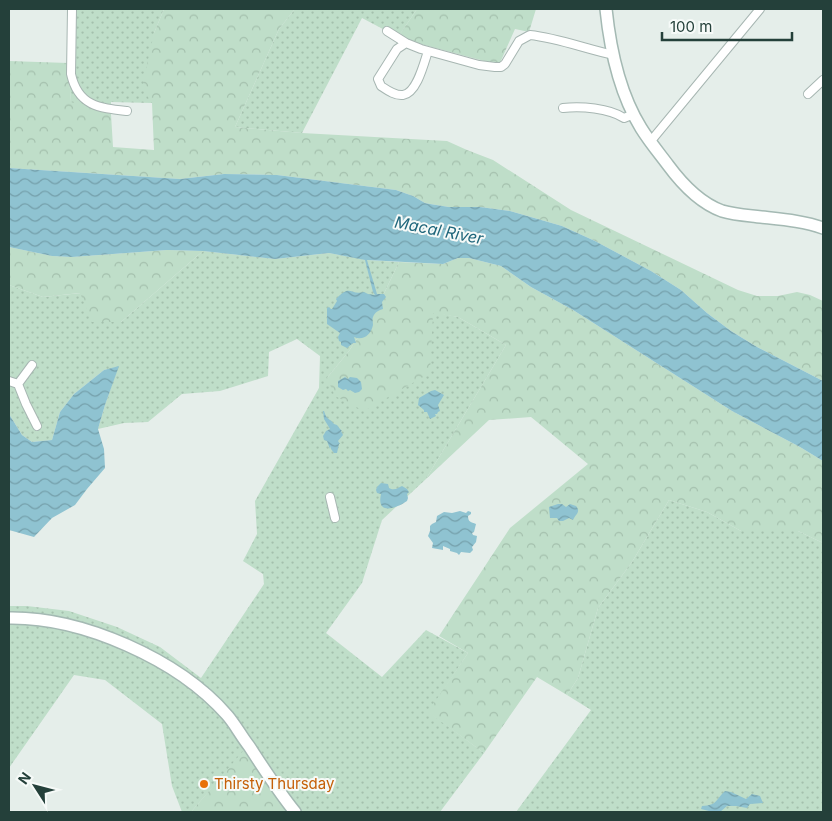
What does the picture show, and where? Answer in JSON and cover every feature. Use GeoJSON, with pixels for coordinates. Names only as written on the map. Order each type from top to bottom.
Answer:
{"type":"FeatureCollection","features":[{"type":"Feature","properties":{"kind":"street"},"geometry":{"type":"LineString","coordinates":[[72,9],[70,74],[73,84],[78,93],[93,105],[127,112]]}},
{"type":"Feature","properties":{"kind":"street"},"geometry":{"type":"LineString","coordinates":[[606,9],[609,34],[625,94],[641,128],[650,142],[683,183],[703,201],[723,211],[803,222],[823,228]]}},
{"type":"Feature","properties":{"kind":"street"},"geometry":{"type":"LineString","coordinates":[[650,142],[760,9]]}},
{"type":"Feature","properties":{"kind":"street"},"geometry":{"type":"LineString","coordinates":[[387,32],[406,43],[428,51],[486,67],[501,67],[505,64],[518,41],[530,35],[614,55]]}},
{"type":"Feature","properties":{"kind":"street"},"geometry":{"type":"LineString","coordinates":[[406,43],[397,49],[378,79],[381,86],[397,95],[406,94],[414,87],[420,76],[428,51]]}},
{"type":"Feature","properties":{"kind":"street"},"geometry":{"type":"LineString","coordinates":[[808,94],[823,80]]}},
{"type":"Feature","properties":{"kind":"street"},"geometry":{"type":"LineString","coordinates":[[563,108],[582,107],[604,110],[624,118],[634,114]]}},
{"type":"Feature","properties":{"kind":"street"},"geometry":{"type":"LineString","coordinates":[[18,384],[32,365]]}},
{"type":"Feature","properties":{"kind":"street"},"geometry":{"type":"LineString","coordinates":[[9,381],[18,384],[37,426]]}},
{"type":"Feature","properties":{"kind":"street"},"geometry":{"type":"LineString","coordinates":[[330,497],[335,518]]}},
{"type":"Feature","properties":{"kind":"street"},"geometry":{"type":"LineString","coordinates":[[9,618],[36,619],[84,629],[149,655],[174,671],[214,702],[228,716],[294,812]]}},
{"type":"Feature","properties":{"kind":"green space"},"geometry":{"type":"Polygon","coordinates":[[[70,9],[164,9],[154,33],[152,103],[111,102],[111,114],[71,103],[68,62],[70,9]]]}},
{"type":"Feature","properties":{"kind":"green space"},"geometry":{"type":"Polygon","coordinates":[[[164,9],[295,9],[279,29],[235,127],[302,133],[447,141],[493,160],[571,210],[738,290],[757,296],[778,296],[797,292],[823,301],[823,381],[757,347],[731,331],[681,290],[651,271],[595,241],[562,226],[510,211],[480,207],[449,207],[425,203],[396,190],[277,175],[224,174],[180,179],[9,168],[9,61],[68,63],[71,102],[111,114],[113,147],[154,150],[152,103],[142,88],[154,33],[164,9]]]}},
{"type":"Feature","properties":{"kind":"green space"},"geometry":{"type":"Polygon","coordinates":[[[295,9],[417,9],[398,37],[362,18],[302,133],[235,127],[279,29],[295,9]]]}},
{"type":"Feature","properties":{"kind":"green space"},"geometry":{"type":"Polygon","coordinates":[[[417,9],[536,9],[529,32],[515,29],[499,65],[398,37],[417,9]]]}},
{"type":"Feature","properties":{"kind":"green space"},"geometry":{"type":"Polygon","coordinates":[[[9,247],[52,256],[72,257],[167,250],[203,251],[121,322],[92,322],[80,293],[43,297],[9,285],[9,247]]]}},
{"type":"Feature","properties":{"kind":"green space"},"geometry":{"type":"Polygon","coordinates":[[[203,251],[275,259],[329,253],[367,260],[399,262],[378,306],[349,351],[327,378],[433,312],[458,317],[506,345],[426,479],[382,520],[362,583],[326,633],[382,677],[426,630],[468,653],[429,712],[484,753],[440,812],[288,812],[244,751],[191,812],[182,812],[172,786],[162,724],[105,680],[74,675],[9,768],[9,606],[69,611],[117,627],[160,647],[201,678],[264,584],[263,574],[243,561],[257,534],[255,501],[319,388],[320,356],[297,339],[269,352],[268,376],[220,391],[182,394],[148,422],[124,423],[98,429],[118,367],[104,370],[74,394],[60,412],[52,440],[32,442],[22,435],[9,414],[9,285],[43,297],[81,293],[121,322],[203,251]]]}},
{"type":"Feature","properties":{"kind":"green space"},"geometry":{"type":"Polygon","coordinates":[[[458,258],[469,258],[501,266],[531,287],[573,310],[732,411],[823,461],[823,543],[798,531],[741,531],[707,512],[669,500],[632,562],[598,608],[578,678],[567,695],[537,677],[484,753],[428,712],[468,653],[439,636],[510,528],[588,464],[531,417],[489,420],[426,479],[506,345],[458,317],[433,313],[430,373],[364,411],[335,396],[327,378],[349,351],[378,306],[399,262],[443,264],[458,258]]]}},
{"type":"Feature","properties":{"kind":"green space"},"geometry":{"type":"Polygon","coordinates":[[[669,500],[707,512],[741,531],[798,531],[823,543],[823,812],[516,812],[591,710],[567,695],[578,678],[598,608],[632,562],[669,500]]]}},
{"type":"Feature","properties":{"kind":"green space"},"geometry":{"type":"Polygon","coordinates":[[[244,750],[288,812],[191,812],[244,750]]]}},
{"type":"Feature","properties":{"kind":"water","name":"Macal River"},"geometry":{"type":"Polygon","coordinates":[[[9,168],[180,179],[224,174],[277,175],[396,190],[425,203],[449,207],[480,207],[510,211],[562,226],[595,241],[651,271],[681,290],[731,331],[757,347],[823,381],[823,461],[732,411],[573,310],[531,287],[501,266],[469,258],[458,258],[443,264],[367,260],[377,294],[384,294],[386,297],[382,302],[383,309],[373,317],[372,329],[363,338],[354,337],[356,343],[347,348],[341,345],[339,341],[340,333],[327,324],[327,308],[332,309],[337,301],[336,299],[348,291],[375,295],[365,260],[329,253],[275,259],[203,251],[167,250],[72,257],[52,256],[9,247],[9,168]]]}},
{"type":"Feature","properties":{"kind":"water"},"geometry":{"type":"Polygon","coordinates":[[[119,366],[98,429],[104,449],[105,468],[75,505],[52,518],[34,537],[9,530],[9,414],[22,435],[32,442],[52,440],[60,412],[74,394],[104,370],[119,366]]]}},
{"type":"Feature","properties":{"kind":"water"},"geometry":{"type":"Polygon","coordinates":[[[345,377],[348,379],[350,377],[357,378],[361,382],[362,389],[355,393],[338,387],[338,381],[345,377]]]}},
{"type":"Feature","properties":{"kind":"water"},"geometry":{"type":"Polygon","coordinates":[[[435,390],[444,395],[438,405],[440,411],[430,419],[427,412],[424,412],[418,405],[419,398],[435,390]]]}},
{"type":"Feature","properties":{"kind":"water"},"geometry":{"type":"Polygon","coordinates":[[[323,411],[327,418],[342,431],[343,435],[338,441],[340,444],[337,453],[334,453],[331,446],[330,449],[327,441],[324,440],[323,436],[330,429],[324,419],[323,411]]]}},
{"type":"Feature","properties":{"kind":"water"},"geometry":{"type":"Polygon","coordinates":[[[381,483],[388,484],[391,489],[402,486],[407,489],[409,492],[407,494],[407,501],[393,508],[384,508],[380,501],[381,494],[377,493],[376,490],[381,483]]]}},
{"type":"Feature","properties":{"kind":"water"},"geometry":{"type":"Polygon","coordinates":[[[558,504],[566,507],[570,504],[576,506],[578,511],[573,520],[569,518],[559,521],[557,518],[550,518],[549,507],[558,504]]]}},
{"type":"Feature","properties":{"kind":"water"},"geometry":{"type":"Polygon","coordinates":[[[444,512],[471,512],[468,516],[469,520],[476,524],[472,533],[477,536],[476,542],[472,547],[473,550],[470,553],[461,552],[459,555],[443,546],[443,550],[432,548],[433,543],[428,536],[430,526],[436,522],[437,516],[444,512]]]}},
{"type":"Feature","properties":{"kind":"water"},"geometry":{"type":"Polygon","coordinates":[[[725,791],[746,799],[752,794],[760,796],[763,803],[750,804],[747,808],[727,806],[720,812],[701,809],[702,806],[714,803],[725,791]]]}},
{"type":"Feature","properties":{"kind":"place","name":"Thirsty Thursday"},"geometry":{"type":"Point","coordinates":[204,784]}}]}
